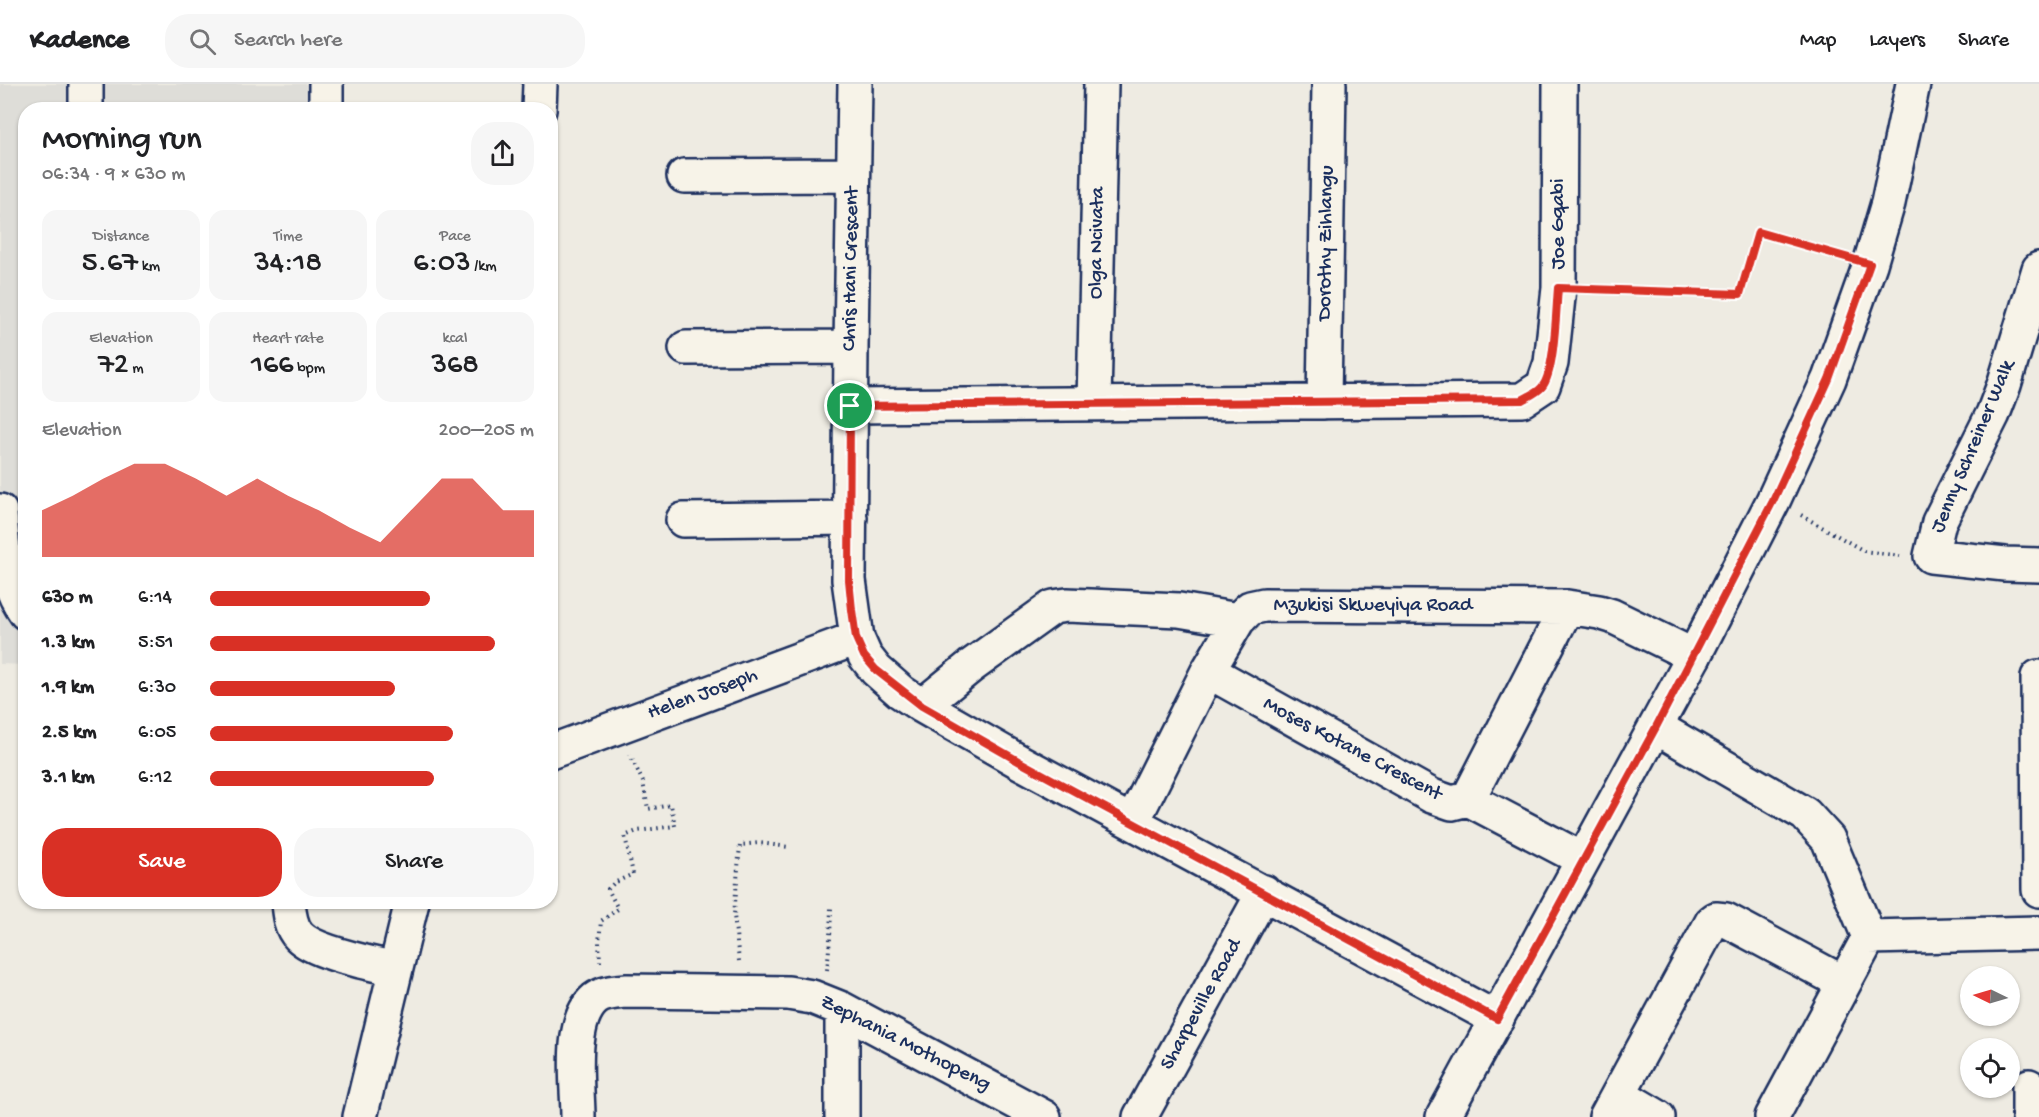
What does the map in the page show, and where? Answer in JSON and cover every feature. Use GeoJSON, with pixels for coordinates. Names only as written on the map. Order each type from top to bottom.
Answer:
{"type":"FeatureCollection","features":[{"type":"Feature","properties":{"kind":"street"},"geometry":{"type":"LineString","coordinates":[[86,84],[86,102]]}},
{"type":"Feature","properties":{"kind":"street"},"geometry":{"type":"LineString","coordinates":[[326,84],[326,102]]}},
{"type":"Feature","properties":{"kind":"street"},"geometry":{"type":"LineString","coordinates":[[539,102],[540,84]]}},
{"type":"Feature","properties":{"kind":"street","name":"Chris Hani Crescent"},"geometry":{"type":"LineString","coordinates":[[855,84],[849,580],[856,638],[864,656],[876,670],[922,706],[1020,762],[1497,1019]]}},
{"type":"Feature","properties":{"kind":"street","name":"Olga Ncivata"},"geometry":{"type":"LineString","coordinates":[[1094,403],[1101,84]]}},
{"type":"Feature","properties":{"kind":"street","name":"Dorothy Zihlangu"},"geometry":{"type":"LineString","coordinates":[[1324,402],[1329,84]]}},
{"type":"Feature","properties":{"kind":"street","name":"Joe Gqabi"},"geometry":{"type":"LineString","coordinates":[[850,406],[1522,400],[1543,386],[1551,363],[1558,288],[1560,84]]}},
{"type":"Feature","properties":{"kind":"street"},"geometry":{"type":"LineString","coordinates":[[1443,1117],[1694,656],[1773,501],[1829,379],[1870,264],[1888,203],[1913,84]]}},
{"type":"Feature","properties":{"kind":"street"},"geometry":{"type":"LineString","coordinates":[[684,176],[854,175]]}},
{"type":"Feature","properties":{"kind":"street","name":"Jenny Schreiner Walk"},"geometry":{"type":"LineString","coordinates":[[2039,269],[2004,385],[1993,414],[1939,522],[1931,556],[2005,564],[2039,564]]}},
{"type":"Feature","properties":{"kind":"street"},"geometry":{"type":"LineString","coordinates":[[686,348],[851,347]]}},
{"type":"Feature","properties":{"kind":"street"},"geometry":{"type":"LineString","coordinates":[[0,511],[2,545],[9,581],[18,603]]}},
{"type":"Feature","properties":{"kind":"street"},"geometry":{"type":"LineString","coordinates":[[683,520],[850,518]]}},
{"type":"Feature","properties":{"kind":"street"},"geometry":{"type":"LineString","coordinates":[[922,706],[971,666],[1053,607],[1067,605],[1179,610],[1238,620]]}},
{"type":"Feature","properties":{"kind":"street","name":"Mzukisi Skweyiya Road"},"geometry":{"type":"LineString","coordinates":[[1133,821],[1208,671],[1238,620],[1250,608],[1264,605],[1567,607],[1612,616],[1694,656]]}},
{"type":"Feature","properties":{"kind":"street","name":"Moses Kotane Crescent"},"geometry":{"type":"LineString","coordinates":[[1208,671],[1432,796],[1452,802],[1468,799],[1567,607]]}},
{"type":"Feature","properties":{"kind":"street","name":"Helen Joseph"},"geometry":{"type":"LineString","coordinates":[[558,749],[856,638]]}},
{"type":"Feature","properties":{"kind":"street"},"geometry":{"type":"LineString","coordinates":[[2038,677],[2039,890]]}},
{"type":"Feature","properties":{"kind":"street"},"geometry":{"type":"LineString","coordinates":[[1656,727],[1805,814],[1828,839],[1869,937]]}},
{"type":"Feature","properties":{"kind":"street"},"geometry":{"type":"LineString","coordinates":[[1468,799],[1582,859]]}},
{"type":"Feature","properties":{"kind":"street","name":"Sharpeville Road"},"geometry":{"type":"LineString","coordinates":[[1140,1117],[1264,892]]}},
{"type":"Feature","properties":{"kind":"street"},"geometry":{"type":"LineString","coordinates":[[289,909],[292,926],[299,936],[313,946],[395,969]]}},
{"type":"Feature","properties":{"kind":"street"},"geometry":{"type":"LineString","coordinates":[[360,1117],[410,909]]}},
{"type":"Feature","properties":{"kind":"street"},"geometry":{"type":"LineString","coordinates":[[1658,1117],[1612,1106],[1712,922],[1716,919],[1726,920],[1844,983]]}},
{"type":"Feature","properties":{"kind":"street"},"geometry":{"type":"LineString","coordinates":[[1869,937],[2039,933]]}},
{"type":"Feature","properties":{"kind":"street"},"geometry":{"type":"LineString","coordinates":[[1772,1117],[1869,937]]}},
{"type":"Feature","properties":{"kind":"street","name":"Zephania Mothopeng"},"geometry":{"type":"LineString","coordinates":[[609,993],[740,992],[788,993],[812,997],[831,1004],[1044,1117]]}},
{"type":"Feature","properties":{"kind":"street"},"geometry":{"type":"LineString","coordinates":[[578,1117],[577,1035],[584,1014],[596,999],[609,993]]}},
{"type":"Feature","properties":{"kind":"street"},"geometry":{"type":"LineString","coordinates":[[831,1004],[842,1117]]}},
{"type":"Feature","properties":{"kind":"path"},"geometry":{"type":"LineString","coordinates":[[1558,288],[1740,294],[1758,232],[1870,264]]}},
{"type":"Feature","properties":{"kind":"path"},"geometry":{"type":"LineString","coordinates":[[1773,501],[1864,551],[1902,557],[1931,556]]}},
{"type":"Feature","properties":{"kind":"path"},"geometry":{"type":"LineString","coordinates":[[609,993],[600,968],[601,921],[618,909],[608,889],[614,883],[633,874],[625,836],[637,831],[675,826],[671,805],[648,809],[643,783],[618,726]]}},
{"type":"Feature","properties":{"kind":"path"},"geometry":{"type":"LineString","coordinates":[[740,992],[741,973],[734,915],[740,845],[759,843],[789,847]]}},
{"type":"Feature","properties":{"kind":"path"},"geometry":{"type":"LineString","coordinates":[[831,908],[827,963],[831,1004]]}},
{"type":"Feature","properties":{"kind":"shaded area"},"geometry":{"type":"Polygon","coordinates":[[[0,84],[334,84],[334,102],[18,102],[18,665],[0,664],[0,84]]]}},
{"type":"Feature","properties":{"kind":"route"},"geometry":{"type":"LineString","coordinates":[[1758,232],[1870,264],[1829,379],[1773,501],[1694,656],[1497,1019],[1020,762],[922,706],[901,692],[876,670],[864,656],[856,638],[849,580],[850,406],[1522,400],[1543,386],[1548,376],[1558,288],[1740,294],[1758,232]]}}]}
